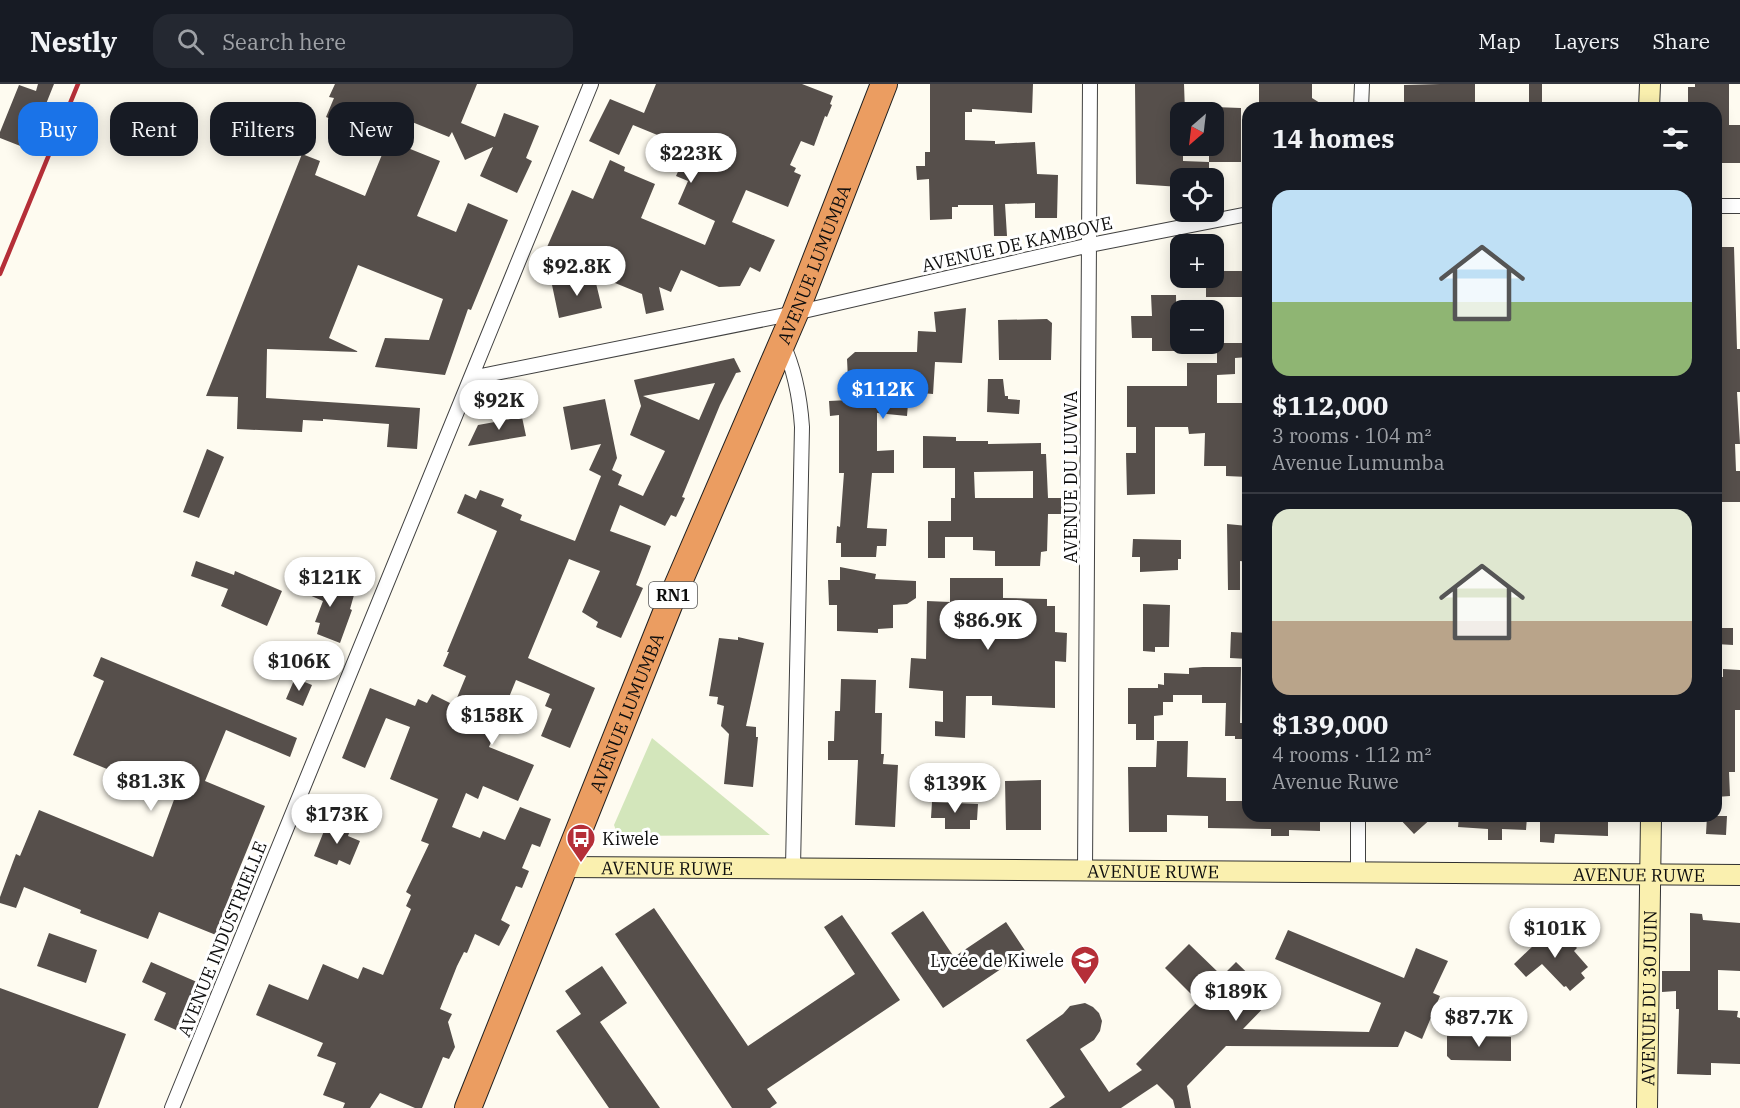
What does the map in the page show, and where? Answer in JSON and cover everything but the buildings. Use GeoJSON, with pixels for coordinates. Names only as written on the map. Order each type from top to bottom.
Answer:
{"type":"FeatureCollection","features":[{"type":"Feature","properties":{"kind":"highway","name":"AVENUE LUMUMBA"},"geometry":{"type":"LineString","coordinates":[[468,1108],[669,605],[795,314],[884,84]]}},
{"type":"Feature","properties":{"kind":"street","name":"AVENUE INDUSTRIELLE"},"geometry":{"type":"LineString","coordinates":[[172,1108],[591,84]]}},
{"type":"Feature","properties":{"kind":"street","name":"AVENUE DU LUVWA"},"geometry":{"type":"LineString","coordinates":[[1085,870],[1090,84]]}},
{"type":"Feature","properties":{"kind":"street"},"geometry":{"type":"LineString","coordinates":[[1362,84],[1362,102]]}},
{"type":"Feature","properties":{"kind":"street"},"geometry":{"type":"LineString","coordinates":[[1649,102],[1650,84]]}},
{"type":"Feature","properties":{"kind":"street"},"geometry":{"type":"LineString","coordinates":[[1722,206],[1740,206]]}},
{"type":"Feature","properties":{"kind":"street","name":"AVENUE DE KAMBOVE"},"geometry":{"type":"LineString","coordinates":[[471,378],[795,314],[1090,245],[1242,215]]}},
{"type":"Feature","properties":{"kind":"street"},"geometry":{"type":"LineString","coordinates":[[782,342],[791,361],[800,395],[802,427],[794,867]]}},
{"type":"Feature","properties":{"kind":"street"},"geometry":{"type":"LineString","coordinates":[[1358,822],[1358,871]]}},
{"type":"Feature","properties":{"kind":"street","name":"AVENUE DU 30 JUIN"},"geometry":{"type":"LineString","coordinates":[[1647,1108],[1651,822]]}},
{"type":"Feature","properties":{"kind":"street","name":"AVENUE RUWE"},"geometry":{"type":"LineString","coordinates":[[566,867],[1740,875]]}},
{"type":"Feature","properties":{"kind":"green space"},"geometry":{"type":"Polygon","coordinates":[[[652,738],[770,835],[618,836],[614,825],[652,738]]]}},
{"type":"Feature","properties":{"kind":"railway"},"geometry":{"type":"LineString","coordinates":[[0,274],[78,84]]}},
{"type":"Feature","properties":{"kind":"place","name":"Kiwele"},"geometry":{"type":"Point","coordinates":[581,864]}},
{"type":"Feature","properties":{"kind":"place","name":"Lycée de Kiwele"},"geometry":{"type":"Point","coordinates":[1085,986]}}]}
